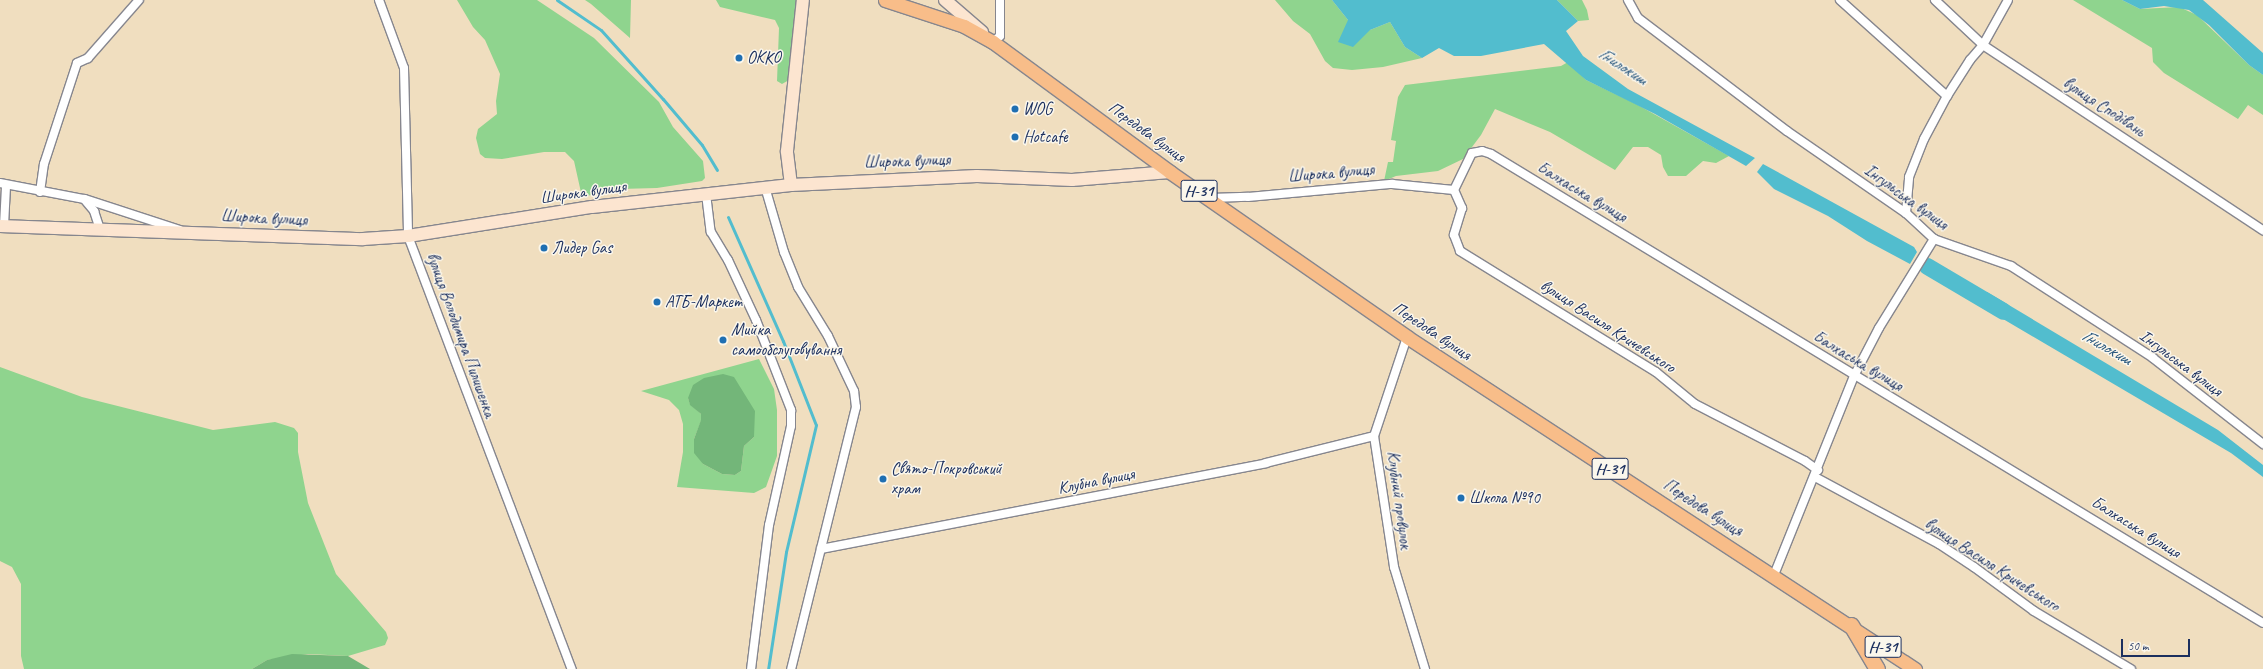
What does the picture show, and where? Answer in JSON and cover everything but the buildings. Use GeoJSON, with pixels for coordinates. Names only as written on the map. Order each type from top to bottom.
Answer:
{"type":"FeatureCollection","features":[{"type":"Feature","properties":{"kind":"highway"},"geometry":{"type":"LineString","coordinates":[[1851,625],[1877,669]]}},
{"type":"Feature","properties":{"kind":"main road"},"geometry":{"type":"LineString","coordinates":[[791,185],[787,152],[803,0]]}},
{"type":"Feature","properties":{"kind":"main road","name":"Н-31"},"geometry":{"type":"LineString","coordinates":[[885,0],[964,26],[993,42]]}},
{"type":"Feature","properties":{"kind":"main road","name":"Передова вулиця"},"geometry":{"type":"LineString","coordinates":[[945,0],[993,42],[1170,172],[1210,198],[1407,336],[1851,625],[1915,669]]}},
{"type":"Feature","properties":{"kind":"main road","name":"Широка вулиця"},"geometry":{"type":"LineString","coordinates":[[2,226],[363,239],[408,236],[592,207],[765,187],[977,176],[1072,180],[1170,172]]}},
{"type":"Feature","properties":{"kind":"street"},"geometry":{"type":"LineString","coordinates":[[40,192],[44,164],[77,63],[88,58],[139,0]]}},
{"type":"Feature","properties":{"kind":"street","name":"вулиця Володимира Пилишенка"},"geometry":{"type":"LineString","coordinates":[[379,0],[404,68],[408,236],[467,397],[572,669]]}},
{"type":"Feature","properties":{"kind":"street"},"geometry":{"type":"LineString","coordinates":[[993,42],[1000,36],[1000,0]]}},
{"type":"Feature","properties":{"kind":"street","name":"Інгульська вулиця"},"geometry":{"type":"LineString","coordinates":[[1628,0],[1638,18],[1787,131],[1906,213],[1934,239],[2011,266],[2153,358],[2263,444]]}},
{"type":"Feature","properties":{"kind":"street"},"geometry":{"type":"LineString","coordinates":[[1840,0],[1947,96]]}},
{"type":"Feature","properties":{"kind":"street","name":"вулиця Сподівань"},"geometry":{"type":"LineString","coordinates":[[1935,0],[1983,45],[2263,230]]}},
{"type":"Feature","properties":{"kind":"street"},"geometry":{"type":"LineString","coordinates":[[1906,213],[1909,177],[1924,139],[1947,96],[1970,60],[1983,45],[2008,0]]}},
{"type":"Feature","properties":{"kind":"street","name":"Балхаська вулиця"},"geometry":{"type":"LineString","coordinates":[[1454,190],[1472,153],[1487,152],[1854,376],[2052,493],[2263,623]]}},
{"type":"Feature","properties":{"kind":"street"},"geometry":{"type":"LineString","coordinates":[[2,226],[3,184],[84,199],[187,232]]}},
{"type":"Feature","properties":{"kind":"street","name":"Широка вулиця"},"geometry":{"type":"LineString","coordinates":[[1210,198],[1248,197],[1392,184],[1454,190]]}},
{"type":"Feature","properties":{"kind":"street"},"geometry":{"type":"LineString","coordinates":[[765,187],[784,252],[798,287],[828,336],[854,391],[853,424],[791,669]]}},
{"type":"Feature","properties":{"kind":"street","name":"вулиця Василя Кричевського"},"geometry":{"type":"LineString","coordinates":[[1454,190],[1462,208],[1454,235],[1460,251],[1656,372],[1695,404],[1805,461],[1816,474],[1939,544],[1974,567],[2034,611],[2131,669]]}},
{"type":"Feature","properties":{"kind":"street"},"geometry":{"type":"LineString","coordinates":[[706,194],[711,232],[728,260],[759,327],[791,410],[791,426],[769,525],[751,669]]}},
{"type":"Feature","properties":{"kind":"street"},"geometry":{"type":"LineString","coordinates":[[84,199],[94,211],[100,229]]}},
{"type":"Feature","properties":{"kind":"street"},"geometry":{"type":"LineString","coordinates":[[1774,575],[1816,474],[1854,376],[1879,328],[1934,239]]}},
{"type":"Feature","properties":{"kind":"street","name":"Клубний провулок"},"geometry":{"type":"LineString","coordinates":[[1407,336],[1374,436],[1394,567],[1425,669]]}},
{"type":"Feature","properties":{"kind":"street","name":"Клубна вулиця"},"geometry":{"type":"LineString","coordinates":[[821,549],[1259,464],[1374,436]]}},
{"type":"Feature","properties":{"kind":"green space"},"geometry":{"type":"Polygon","coordinates":[[[457,0],[537,0],[594,38],[659,102],[673,127],[703,161],[705,178],[702,181],[657,188],[619,189],[582,197],[574,161],[565,152],[544,152],[502,159],[485,158],[480,154],[476,138],[478,129],[497,114],[496,101],[500,74],[485,40],[473,27],[457,0]]]}},
{"type":"Feature","properties":{"kind":"green space"},"geometry":{"type":"Polygon","coordinates":[[[585,0],[631,0],[630,38],[591,4],[585,0]]]}},
{"type":"Feature","properties":{"kind":"green space"},"geometry":{"type":"Polygon","coordinates":[[[716,0],[799,0],[800,17],[793,36],[789,80],[782,84],[777,81],[779,28],[775,20],[720,7],[716,0]]]}},
{"type":"Feature","properties":{"kind":"green space"},"geometry":{"type":"Polygon","coordinates":[[[1275,0],[1332,0],[1348,20],[1370,30],[1390,22],[1405,47],[1422,58],[1383,67],[1352,70],[1333,68],[1325,61],[1310,34],[1293,21],[1275,0]]]}},
{"type":"Feature","properties":{"kind":"green space"},"geometry":{"type":"Polygon","coordinates":[[[1557,0],[1582,0],[1587,10],[1589,20],[1578,21],[1557,0]]]}},
{"type":"Feature","properties":{"kind":"green space"},"geometry":{"type":"Polygon","coordinates":[[[2073,0],[2122,0],[2140,9],[2179,7],[2197,15],[2249,65],[2263,75],[2263,115],[2248,105],[2238,119],[2164,73],[2153,62],[2152,48],[2073,0]]]}},
{"type":"Feature","properties":{"kind":"green space"},"geometry":{"type":"Polygon","coordinates":[[[1568,62],[1586,80],[1636,104],[1729,156],[1716,163],[1703,161],[1686,176],[1668,176],[1663,167],[1661,155],[1648,147],[1633,147],[1615,170],[1550,132],[1495,109],[1481,135],[1463,159],[1438,171],[1396,176],[1384,181],[1388,162],[1393,162],[1396,141],[1391,140],[1398,97],[1405,85],[1561,66],[1568,62]]]}},
{"type":"Feature","properties":{"kind":"green space"},"geometry":{"type":"Polygon","coordinates":[[[759,359],[774,389],[777,410],[777,456],[766,487],[754,493],[677,487],[683,452],[683,424],[679,410],[669,400],[641,391],[759,359]],[[688,398],[690,404],[701,414],[701,421],[694,439],[703,464],[722,474],[735,475],[741,471],[744,446],[754,437],[688,398]]]}},
{"type":"Feature","properties":{"kind":"green space"},"geometry":{"type":"Polygon","coordinates":[[[0,367],[82,397],[213,430],[275,422],[294,428],[298,433],[298,452],[308,503],[336,574],[386,632],[388,638],[385,645],[348,656],[308,654],[267,660],[252,669],[24,669],[21,656],[21,584],[12,567],[0,561],[0,367]]]}},
{"type":"Feature","properties":{"kind":"green space"},"geometry":{"type":"Polygon","coordinates":[[[723,374],[734,377],[755,411],[754,437],[744,446],[741,471],[735,475],[722,474],[703,464],[694,453],[694,439],[701,420],[701,414],[690,405],[688,398],[693,385],[704,378],[723,374]]]}},
{"type":"Feature","properties":{"kind":"green space"},"geometry":{"type":"Polygon","coordinates":[[[292,654],[348,656],[370,669],[252,669],[267,660],[292,654]]]}},
{"type":"Feature","properties":{"kind":"water"},"geometry":{"type":"Polygon","coordinates":[[[1332,0],[1557,0],[1578,21],[1566,31],[1583,56],[1628,89],[1755,158],[1746,166],[1655,114],[1586,80],[1544,44],[1481,56],[1454,56],[1439,48],[1422,58],[1405,47],[1390,22],[1370,30],[1353,47],[1338,42],[1348,20],[1332,0]]]}},
{"type":"Feature","properties":{"kind":"water"},"geometry":{"type":"Polygon","coordinates":[[[2122,0],[2203,0],[2263,53],[2263,75],[2249,65],[2209,25],[2189,10],[2164,6],[2140,9],[2122,0]]]}},
{"type":"Feature","properties":{"kind":"water"},"geometry":{"type":"Polygon","coordinates":[[[1763,164],[1914,247],[1917,252],[1910,264],[1867,241],[1828,216],[1774,189],[1757,172],[1763,164]]]}},
{"type":"Feature","properties":{"kind":"water"},"geometry":{"type":"Polygon","coordinates":[[[1987,292],[2218,430],[2263,465],[2263,477],[2231,453],[1981,306],[1987,292]]]}},
{"type":"Feature","properties":{"kind":"waterway"},"geometry":{"type":"LineString","coordinates":[[557,0],[601,30],[702,145],[717,170]]}},
{"type":"Feature","properties":{"kind":"waterway"},"geometry":{"type":"LineString","coordinates":[[728,217],[783,341],[816,425],[786,552],[768,669]]}},
{"type":"Feature","properties":{"kind":"waterway","name":"Гнилокиш"},"geometry":{"type":"LineString","coordinates":[[1927,266],[2003,311]]}},
{"type":"Feature","properties":{"kind":"place","name":"ОККО"},"geometry":{"type":"Point","coordinates":[739,58]}},
{"type":"Feature","properties":{"kind":"place","name":"WOG"},"geometry":{"type":"Point","coordinates":[1015,109]}},
{"type":"Feature","properties":{"kind":"place","name":"Hotcafe"},"geometry":{"type":"Point","coordinates":[1015,137]}},
{"type":"Feature","properties":{"kind":"place","name":"Лидер Gas"},"geometry":{"type":"Point","coordinates":[544,248]}},
{"type":"Feature","properties":{"kind":"place","name":"АТБ-Маркет"},"geometry":{"type":"Point","coordinates":[657,302]}},
{"type":"Feature","properties":{"kind":"place","name":"Мийка самообслуговування"},"geometry":{"type":"Point","coordinates":[723,340]}},
{"type":"Feature","properties":{"kind":"place","name":"Свято-Покровський храм"},"geometry":{"type":"Point","coordinates":[883,479]}},
{"type":"Feature","properties":{"kind":"place","name":"Школа №90"},"geometry":{"type":"Point","coordinates":[1461,498]}}]}
